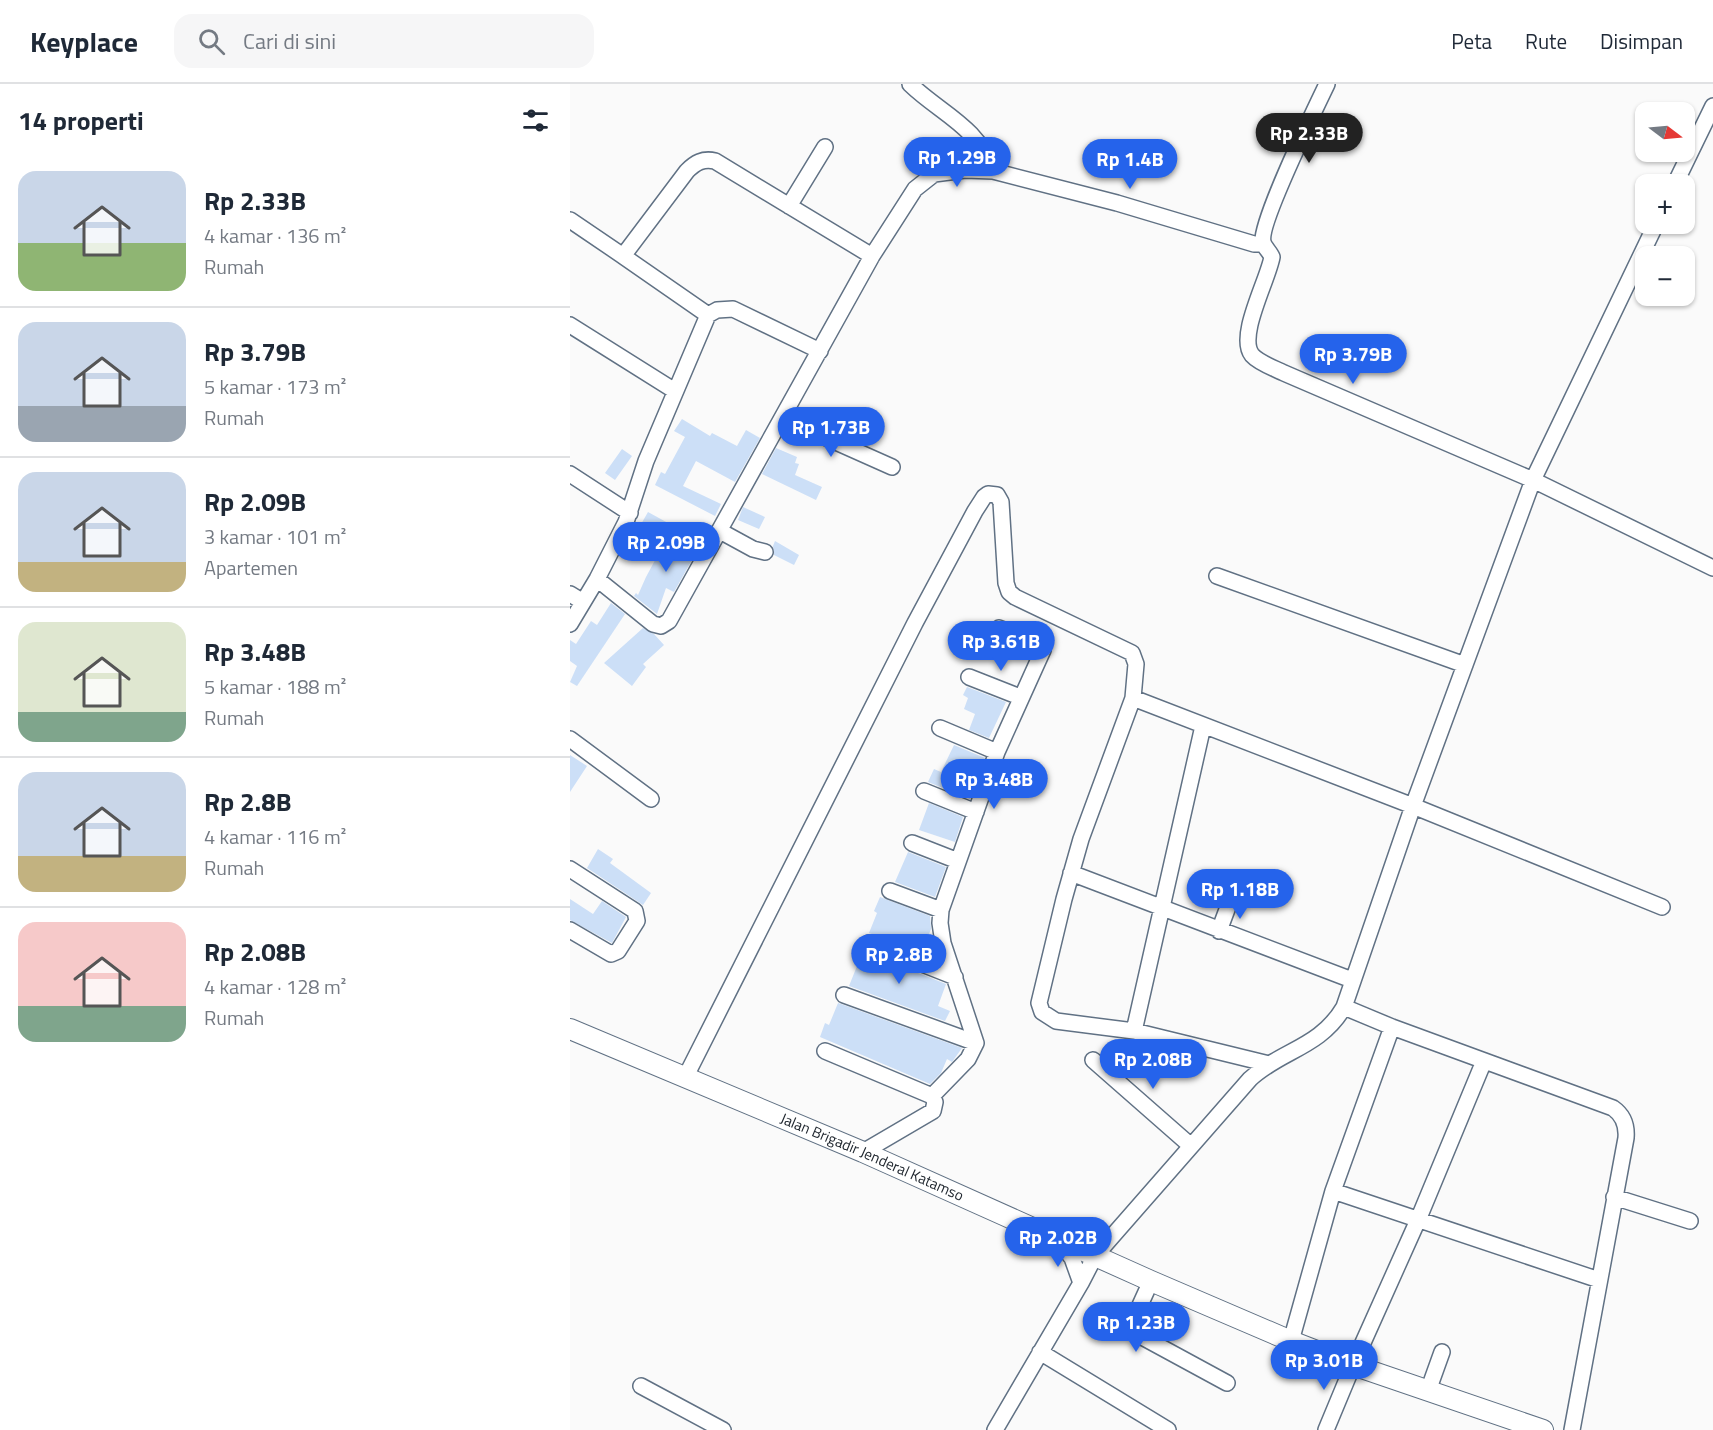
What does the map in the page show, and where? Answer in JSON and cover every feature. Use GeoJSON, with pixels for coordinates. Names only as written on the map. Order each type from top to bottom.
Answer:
{"type":"FeatureCollection","features":[{"type":"Feature","properties":{"kind":"main road","name":"Jalan Brigadir Jenderal Katamso"},"geometry":{"type":"LineString","coordinates":[[570,1029],[863,1152],[1291,1341],[1353,1365],[1543,1430]]}},
{"type":"Feature","properties":{"kind":"street"},"geometry":{"type":"LineString","coordinates":[[910,84],[964,127],[987,154],[993,171]]}},
{"type":"Feature","properties":{"kind":"street"},"geometry":{"type":"LineString","coordinates":[[1327,84],[1281,184],[1264,233],[1266,247],[1272,261],[1246,341],[1254,357],[1284,373],[1533,480],[1713,568]]}},
{"type":"Feature","properties":{"kind":"street"},"geometry":{"type":"LineString","coordinates":[[1680,174],[1713,106]]}},
{"type":"Feature","properties":{"kind":"street"},"geometry":{"type":"LineString","coordinates":[[789,206],[825,147]]}},
{"type":"Feature","properties":{"kind":"street"},"geometry":{"type":"LineString","coordinates":[[623,256],[687,171],[706,159],[715,161],[872,256]]}},
{"type":"Feature","properties":{"kind":"street"},"geometry":{"type":"LineString","coordinates":[[597,579],[653,624],[658,626],[669,621],[872,256],[915,189],[934,174],[964,170],[993,171],[1117,203],[1266,247]]}},
{"type":"Feature","properties":{"kind":"street"},"geometry":{"type":"LineString","coordinates":[[570,220],[708,315]]}},
{"type":"Feature","properties":{"kind":"street"},"geometry":{"type":"LineString","coordinates":[[995,1430],[1095,1256],[1235,1094],[1258,1071],[1315,1039],[1344,1007],[1413,806],[1533,480],[1651,234]]}},
{"type":"Feature","properties":{"kind":"street"},"geometry":{"type":"LineString","coordinates":[[570,624],[577,598],[597,579],[630,513],[646,461],[708,315],[717,310],[737,310],[820,351]]}},
{"type":"Feature","properties":{"kind":"street"},"geometry":{"type":"LineString","coordinates":[[570,325],[675,391]]}},
{"type":"Feature","properties":{"kind":"street"},"geometry":{"type":"LineString","coordinates":[[782,418],[892,467]]}},
{"type":"Feature","properties":{"kind":"street"},"geometry":{"type":"LineString","coordinates":[[570,474],[630,513]]}},
{"type":"Feature","properties":{"kind":"street"},"geometry":{"type":"LineString","coordinates":[[685,1078],[915,623],[984,497],[988,494],[993,494],[1001,502],[1006,583],[1010,592],[1015,597],[1132,653],[1136,664],[1133,698],[1081,839],[1071,873],[1040,1003],[1042,1012],[1063,1023],[1134,1031],[1269,1064]]}},
{"type":"Feature","properties":{"kind":"street"},"geometry":{"type":"LineString","coordinates":[[720,531],[753,549],[765,552]]}},
{"type":"Feature","properties":{"kind":"street"},"geometry":{"type":"LineString","coordinates":[[1217,576],[1465,665]]}},
{"type":"Feature","properties":{"kind":"street"},"geometry":{"type":"LineString","coordinates":[[932,1096],[968,1059],[976,1043],[941,934],[941,910],[997,752],[1043,650],[1037,643],[999,628]]}},
{"type":"Feature","properties":{"kind":"street"},"geometry":{"type":"LineString","coordinates":[[969,677],[1020,697]]}},
{"type":"Feature","properties":{"kind":"street"},"geometry":{"type":"LineString","coordinates":[[1133,698],[1413,806],[1662,907]]}},
{"type":"Feature","properties":{"kind":"street"},"geometry":{"type":"LineString","coordinates":[[1134,1031],[1203,726]]}},
{"type":"Feature","properties":{"kind":"street"},"geometry":{"type":"LineString","coordinates":[[940,728],[997,752]]}},
{"type":"Feature","properties":{"kind":"street"},"geometry":{"type":"LineString","coordinates":[[570,739],[651,799]]}},
{"type":"Feature","properties":{"kind":"street"},"geometry":{"type":"LineString","coordinates":[[924,791],[976,812]]}},
{"type":"Feature","properties":{"kind":"street"},"geometry":{"type":"LineString","coordinates":[[912,843],[958,861]]}},
{"type":"Feature","properties":{"kind":"street"},"geometry":{"type":"LineString","coordinates":[[570,869],[634,911],[637,918],[614,953],[607,953],[570,930]]}},
{"type":"Feature","properties":{"kind":"street"},"geometry":{"type":"LineString","coordinates":[[1071,873],[1352,980]]}},
{"type":"Feature","properties":{"kind":"street"},"geometry":{"type":"LineString","coordinates":[[1219,931],[1235,888],[1242,885],[1248,887]]}},
{"type":"Feature","properties":{"kind":"street"},"geometry":{"type":"LineString","coordinates":[[890,891],[941,910]]}},
{"type":"Feature","properties":{"kind":"street"},"geometry":{"type":"LineString","coordinates":[[869,943],[955,977]]}},
{"type":"Feature","properties":{"kind":"street"},"geometry":{"type":"LineString","coordinates":[[844,995],[976,1043]]}},
{"type":"Feature","properties":{"kind":"street"},"geometry":{"type":"LineString","coordinates":[[1344,1007],[1392,1027],[1613,1108],[1620,1113],[1625,1124],[1626,1138],[1572,1430]]}},
{"type":"Feature","properties":{"kind":"street"},"geometry":{"type":"LineString","coordinates":[[1291,1341],[1333,1191],[1392,1027]]}},
{"type":"Feature","properties":{"kind":"street"},"geometry":{"type":"LineString","coordinates":[[825,1051],[932,1096],[935,1102],[933,1111],[863,1152]]}},
{"type":"Feature","properties":{"kind":"street"},"geometry":{"type":"LineString","coordinates":[[1093,1060],[1191,1146]]}},
{"type":"Feature","properties":{"kind":"street"},"geometry":{"type":"LineString","coordinates":[[1326,1430],[1418,1220],[1484,1061]]}},
{"type":"Feature","properties":{"kind":"street"},"geometry":{"type":"LineString","coordinates":[[1333,1191],[1599,1281]]}},
{"type":"Feature","properties":{"kind":"street"},"geometry":{"type":"LineString","coordinates":[[1614,1197],[1690,1221]]}},
{"type":"Feature","properties":{"kind":"street"},"geometry":{"type":"LineString","coordinates":[[1057,1239],[1071,1258],[1081,1283]]}},
{"type":"Feature","properties":{"kind":"street"},"geometry":{"type":"LineString","coordinates":[[1151,1281],[1131,1325],[1133,1332],[1227,1383]]}},
{"type":"Feature","properties":{"kind":"street"},"geometry":{"type":"LineString","coordinates":[[1040,1352],[1168,1430]]}},
{"type":"Feature","properties":{"kind":"street"},"geometry":{"type":"LineString","coordinates":[[1428,1391],[1442,1352]]}},
{"type":"Feature","properties":{"kind":"street"},"geometry":{"type":"LineString","coordinates":[[641,1386],[723,1430]]}},
{"type":"Feature","properties":{"kind":"building"},"geometry":{"type":"Polygon","coordinates":[[[682,419],[710,436],[712,433],[737,446],[746,430],[760,438],[735,482],[696,461],[683,486],[721,504],[715,516],[655,485],[661,472],[665,474],[685,437],[674,431],[682,419]]]}},
{"type":"Feature","properties":{"kind":"building"},"geometry":{"type":"Polygon","coordinates":[[[776,448],[797,457],[795,463],[799,464],[795,475],[822,487],[816,500],[762,474],[776,448]]]}},
{"type":"Feature","properties":{"kind":"building"},"geometry":{"type":"Polygon","coordinates":[[[622,449],[632,456],[615,480],[605,473],[622,449]]]}},
{"type":"Feature","properties":{"kind":"building"},"geometry":{"type":"Polygon","coordinates":[[[743,507],[765,517],[759,529],[738,520],[743,507]]]}},
{"type":"Feature","properties":{"kind":"building"},"geometry":{"type":"Polygon","coordinates":[[[648,512],[668,523],[660,537],[640,526],[648,512]]]}},
{"type":"Feature","properties":{"kind":"building"},"geometry":{"type":"Polygon","coordinates":[[[668,536],[697,551],[674,592],[666,588],[657,614],[634,596],[636,593],[638,595],[668,536]]]}},
{"type":"Feature","properties":{"kind":"building"},"geometry":{"type":"Polygon","coordinates":[[[775,541],[799,555],[794,565],[774,555],[775,541]]]}},
{"type":"Feature","properties":{"kind":"building"},"geometry":{"type":"Polygon","coordinates":[[[611,603],[625,614],[577,686],[570,682],[577,666],[570,661],[570,640],[576,644],[591,621],[597,625],[611,603]]]}},
{"type":"Feature","properties":{"kind":"building"},"geometry":{"type":"Polygon","coordinates":[[[643,628],[654,634],[664,645],[643,664],[646,667],[632,686],[604,663],[643,628]]]}},
{"type":"Feature","properties":{"kind":"building"},"geometry":{"type":"Polygon","coordinates":[[[967,687],[1006,702],[989,738],[969,730],[975,714],[964,709],[968,698],[963,695],[967,687]]]}},
{"type":"Feature","properties":{"kind":"building"},"geometry":{"type":"Polygon","coordinates":[[[954,745],[985,758],[970,799],[928,782],[934,769],[941,772],[954,745]]]}},
{"type":"Feature","properties":{"kind":"building"},"geometry":{"type":"Polygon","coordinates":[[[570,755],[587,766],[570,792],[570,755]]]}},
{"type":"Feature","properties":{"kind":"building"},"geometry":{"type":"Polygon","coordinates":[[[929,803],[963,817],[955,842],[919,830],[929,803]]]}},
{"type":"Feature","properties":{"kind":"building"},"geometry":{"type":"Polygon","coordinates":[[[598,849],[613,859],[610,863],[651,893],[643,905],[587,868],[598,849]]]}},
{"type":"Feature","properties":{"kind":"building"},"geometry":{"type":"Polygon","coordinates":[[[908,852],[946,867],[935,897],[895,882],[908,852]]]}},
{"type":"Feature","properties":{"kind":"building"},"geometry":{"type":"Polygon","coordinates":[[[880,897],[930,916],[931,929],[926,942],[934,945],[936,953],[934,958],[869,933],[877,913],[874,911],[880,897]]]}},
{"type":"Feature","properties":{"kind":"building"},"geometry":{"type":"Polygon","coordinates":[[[570,899],[593,914],[602,901],[626,917],[612,943],[570,920],[570,899]]]}},
{"type":"Feature","properties":{"kind":"building"},"geometry":{"type":"Polygon","coordinates":[[[860,947],[865,952],[946,984],[938,1006],[950,1011],[945,1021],[849,986],[859,961],[855,959],[860,947]]]}},
{"type":"Feature","properties":{"kind":"building"},"geometry":{"type":"Polygon","coordinates":[[[838,1003],[962,1048],[952,1062],[947,1059],[941,1073],[930,1084],[820,1037],[825,1023],[829,1025],[838,1003]]]}}]}
